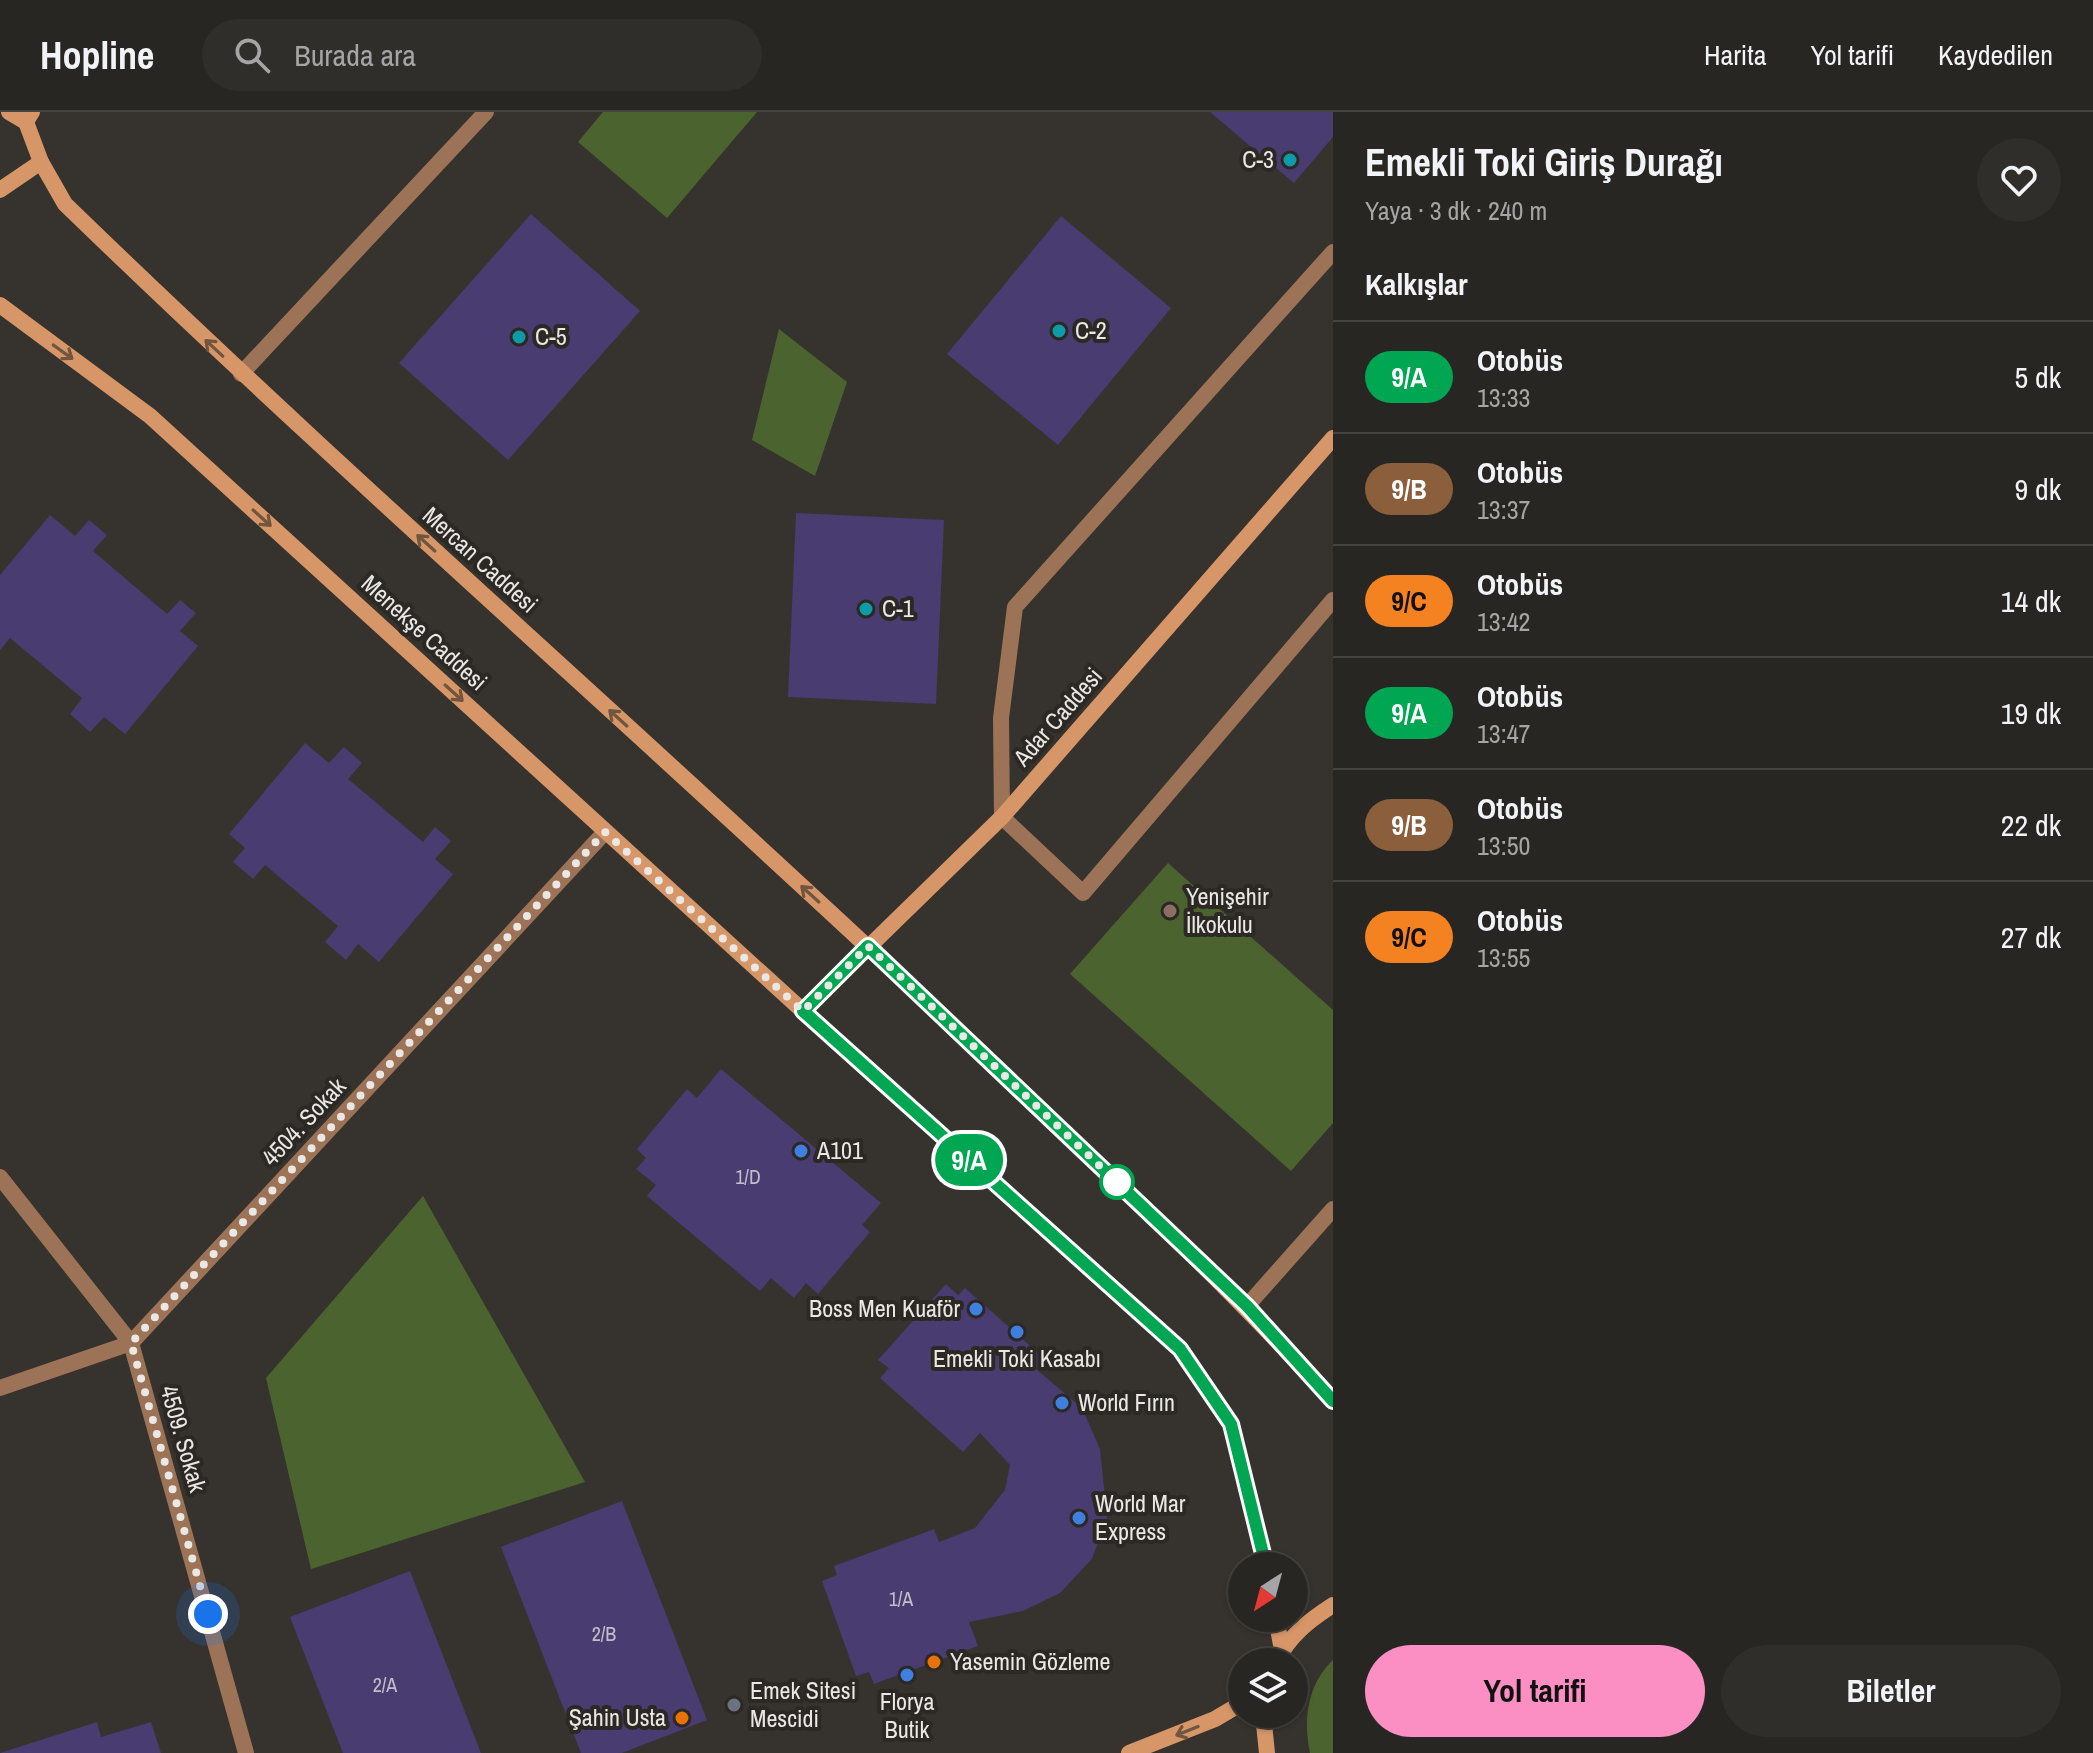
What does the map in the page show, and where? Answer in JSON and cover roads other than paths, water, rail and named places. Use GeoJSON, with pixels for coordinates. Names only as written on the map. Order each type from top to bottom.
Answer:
{"type":"FeatureCollection","features":[{"type":"Feature","properties":{"kind":"street"},"geometry":{"type":"LineString","coordinates":[[9,112],[29,117]]}},
{"type":"Feature","properties":{"kind":"street"},"geometry":{"type":"LineString","coordinates":[[241,374],[486,112]]}},
{"type":"Feature","properties":{"kind":"street","name":"Mercan Caddesi"},"geometry":{"type":"LineString","coordinates":[[29,117],[41,162],[65,204],[241,374],[868,946],[1247,1306],[1333,1401]]}},
{"type":"Feature","properties":{"kind":"street"},"geometry":{"type":"LineString","coordinates":[[0,190],[41,162]]}},
{"type":"Feature","properties":{"kind":"street"},"geometry":{"type":"LineString","coordinates":[[1333,252],[1015,607],[1001,718],[1002,817],[1083,893],[1333,600]]}},
{"type":"Feature","properties":{"kind":"street","name":"Menekşe Caddesi"},"geometry":{"type":"LineString","coordinates":[[0,305],[150,416],[605,832],[1180,1349],[1231,1424],[1263,1552]]}},
{"type":"Feature","properties":{"kind":"street","name":"Adar Caddesi"},"geometry":{"type":"LineString","coordinates":[[803,1011],[1002,817],[1333,438]]}},
{"type":"Feature","properties":{"kind":"street","name":"4504. Sokak"},"geometry":{"type":"LineString","coordinates":[[0,1388],[131,1343],[605,832]]}},
{"type":"Feature","properties":{"kind":"street","name":"4509. Sokak"},"geometry":{"type":"LineString","coordinates":[[0,1177],[131,1343],[246,1753]]}},
{"type":"Feature","properties":{"kind":"street"},"geometry":{"type":"LineString","coordinates":[[1247,1306],[1333,1209]]}},
{"type":"Feature","properties":{"kind":"street"},"geometry":{"type":"LineString","coordinates":[[1286,1648],[1308,1621],[1333,1605]]}},
{"type":"Feature","properties":{"kind":"street"},"geometry":{"type":"LineString","coordinates":[[1129,1753],[1228,1711]]}},
{"type":"Feature","properties":{"kind":"street"},"geometry":{"type":"LineString","coordinates":[[1264,1728],[1267,1753]]}},
{"type":"Feature","properties":{"kind":"place","name":"C-3"},"geometry":{"type":"Point","coordinates":[1290,160]}},
{"type":"Feature","properties":{"kind":"place","name":"C-2"},"geometry":{"type":"Point","coordinates":[1059,331]}},
{"type":"Feature","properties":{"kind":"place","name":"C-5"},"geometry":{"type":"Point","coordinates":[519,337]}},
{"type":"Feature","properties":{"kind":"place","name":"C-1"},"geometry":{"type":"Point","coordinates":[866,609]}},
{"type":"Feature","properties":{"kind":"place","name":"Yenişehir İlkokulu"},"geometry":{"type":"Point","coordinates":[1170,911]}},
{"type":"Feature","properties":{"kind":"place","name":"A101"},"geometry":{"type":"Point","coordinates":[801,1151]}},
{"type":"Feature","properties":{"kind":"place","name":"Boss Men Kuaför"},"geometry":{"type":"Point","coordinates":[976,1309]}},
{"type":"Feature","properties":{"kind":"place","name":"Emekli Toki Kasabı"},"geometry":{"type":"Point","coordinates":[1017,1332]}},
{"type":"Feature","properties":{"kind":"place","name":"World Fırın"},"geometry":{"type":"Point","coordinates":[1062,1403]}},
{"type":"Feature","properties":{"kind":"place","name":"World Mar Express"},"geometry":{"type":"Point","coordinates":[1079,1518]}},
{"type":"Feature","properties":{"kind":"place","name":"Yasemin Gözleme"},"geometry":{"type":"Point","coordinates":[934,1662]}},
{"type":"Feature","properties":{"kind":"place","name":"Florya Butik"},"geometry":{"type":"Point","coordinates":[907,1675]}},
{"type":"Feature","properties":{"kind":"place","name":"Emek Sitesi Mescidi"},"geometry":{"type":"Point","coordinates":[734,1705]}},
{"type":"Feature","properties":{"kind":"place","name":"Şahin Usta"},"geometry":{"type":"Point","coordinates":[682,1718]}}]}
